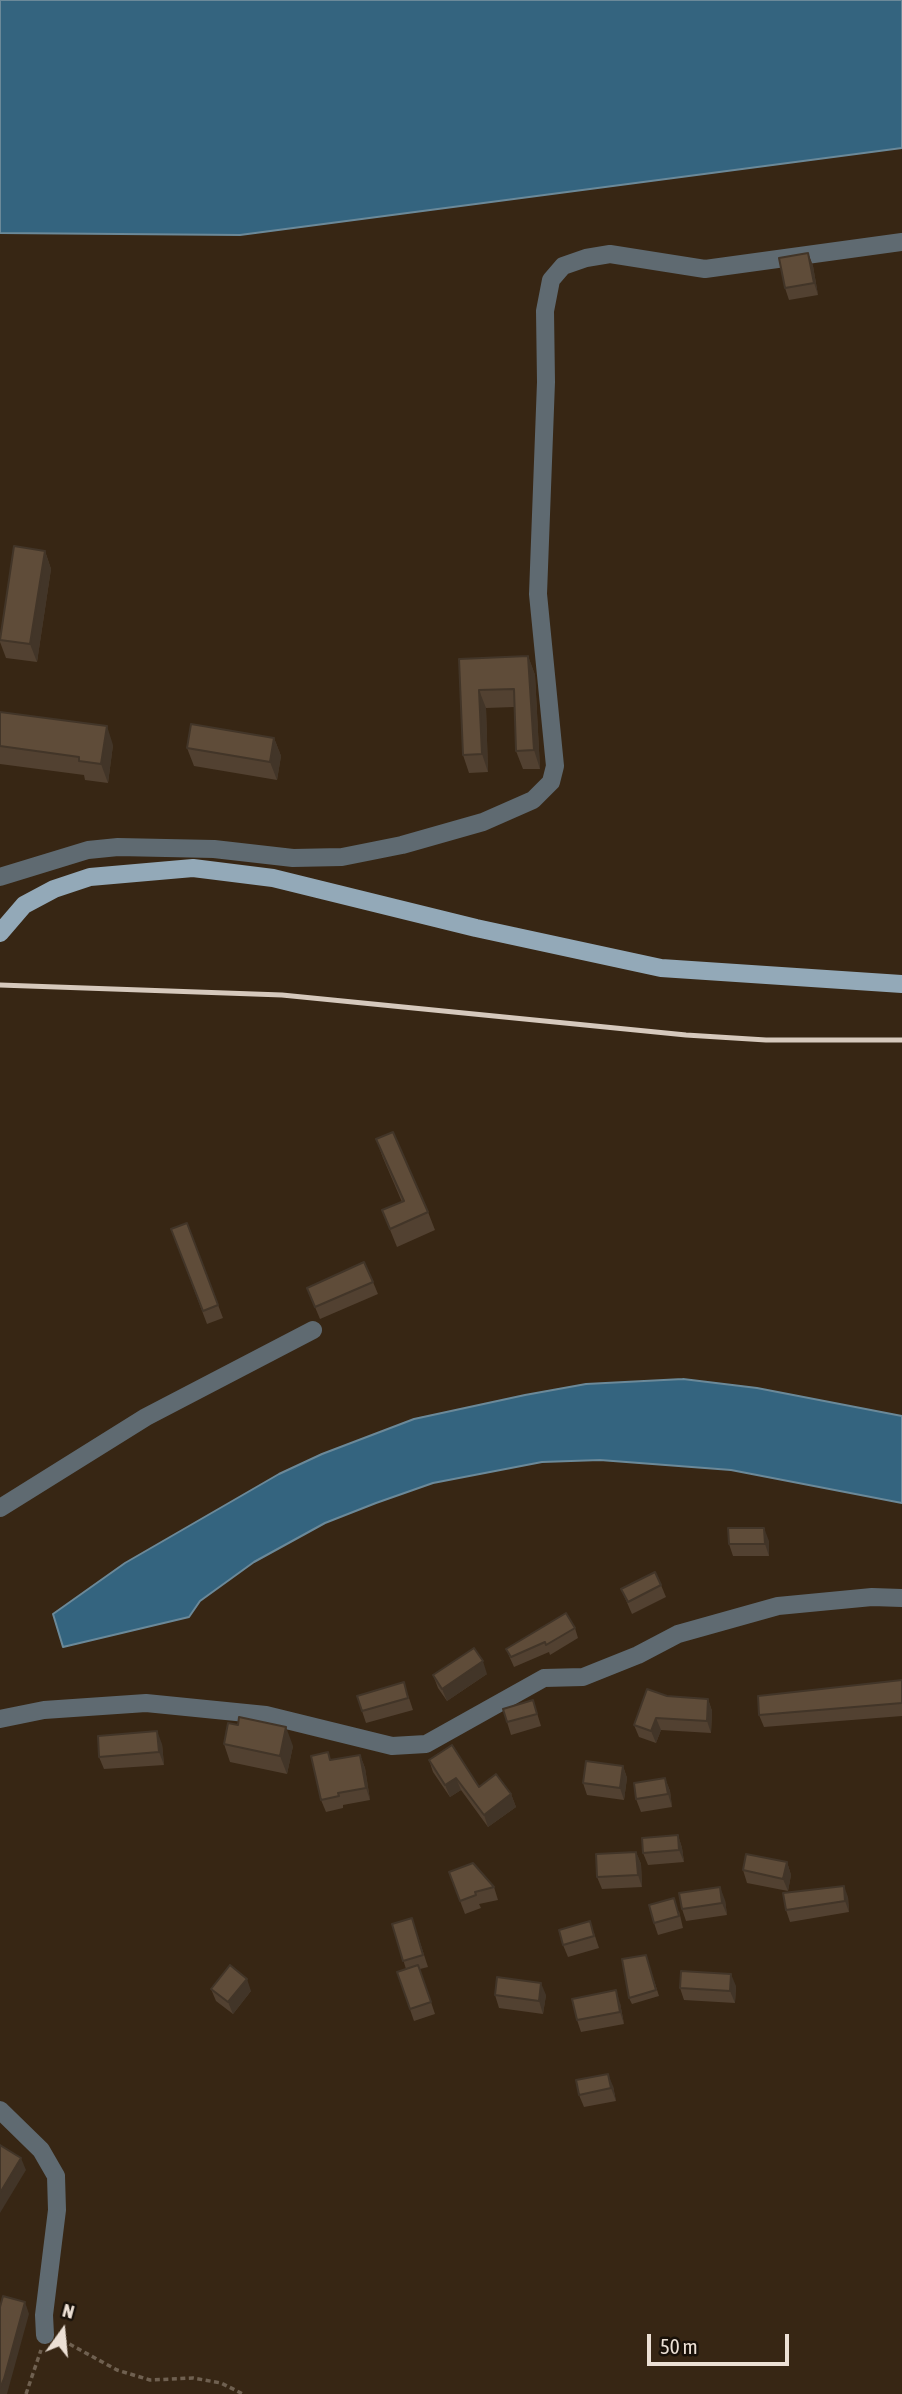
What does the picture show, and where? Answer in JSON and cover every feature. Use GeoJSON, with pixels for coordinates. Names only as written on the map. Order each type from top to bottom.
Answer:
{"type":"FeatureCollection","features":[{"type":"Feature","properties":{"kind":"main road"},"geometry":{"type":"LineString","coordinates":[[0,933],[24,905],[54,889],[90,877],[193,868],[238,872],[661,968],[902,984]]}},
{"type":"Feature","properties":{"kind":"street"},"geometry":{"type":"LineString","coordinates":[[0,877],[88,850],[214,849],[293,858],[342,857],[402,845],[483,822],[533,800],[551,782],[555,766],[538,594],[546,382],[545,311],[551,280],[564,266],[586,258],[610,254],[705,269],[902,242]]}},
{"type":"Feature","properties":{"kind":"street"},"geometry":{"type":"LineString","coordinates":[[88,850],[90,877]]}},
{"type":"Feature","properties":{"kind":"street"},"geometry":{"type":"LineString","coordinates":[[0,1508],[146,1417],[313,1330]]}},
{"type":"Feature","properties":{"kind":"street"},"geometry":{"type":"LineString","coordinates":[[0,1719],[44,1710],[146,1703],[265,1715],[392,1746],[426,1744],[544,1678],[583,1676],[638,1655],[678,1634],[778,1606],[872,1597],[902,1598]]}},
{"type":"Feature","properties":{"kind":"street"},"geometry":{"type":"LineString","coordinates":[[0,2110],[41,2150],[56,2176],[57,2210],[44,2315],[45,2335]]}},
{"type":"Feature","properties":{"kind":"path"},"geometry":{"type":"LineString","coordinates":[[26,2394],[45,2335],[66,2341],[90,2357],[149,2380],[193,2378],[221,2383],[243,2394]]}},
{"type":"Feature","properties":{"kind":"water"},"geometry":{"type":"Polygon","coordinates":[[[0,0],[902,0],[902,148],[240,235],[0,233],[0,0]]]}},
{"type":"Feature","properties":{"kind":"water"},"geometry":{"type":"Polygon","coordinates":[[[683,1379],[757,1388],[902,1416],[902,1503],[731,1470],[600,1460],[542,1462],[433,1483],[376,1503],[325,1523],[254,1562],[200,1601],[189,1617],[63,1647],[53,1614],[125,1563],[279,1474],[322,1454],[414,1419],[525,1395],[586,1384],[683,1379]]]}},
{"type":"Feature","properties":{"kind":"building"},"geometry":{"type":"Polygon","coordinates":[[[808,253],[814,283],[785,288],[779,258],[808,253]]]}},
{"type":"Feature","properties":{"kind":"building"},"geometry":{"type":"Polygon","coordinates":[[[14,546],[45,551],[30,644],[0,640],[14,546]]]}},
{"type":"Feature","properties":{"kind":"building"},"geometry":{"type":"Polygon","coordinates":[[[528,656],[534,750],[516,751],[514,689],[479,690],[482,754],[463,755],[459,659],[528,656]]]}},
{"type":"Feature","properties":{"kind":"building"},"geometry":{"type":"Polygon","coordinates":[[[0,712],[107,726],[101,764],[79,761],[79,757],[0,746],[0,712]]]}},
{"type":"Feature","properties":{"kind":"building"},"geometry":{"type":"Polygon","coordinates":[[[191,724],[274,738],[270,762],[187,748],[191,724]]]}},
{"type":"Feature","properties":{"kind":"building"},"geometry":{"type":"Polygon","coordinates":[[[393,1132],[428,1212],[390,1229],[382,1210],[404,1201],[376,1139],[393,1132]]]}},
{"type":"Feature","properties":{"kind":"building"},"geometry":{"type":"Polygon","coordinates":[[[187,1223],[218,1305],[203,1311],[171,1229],[187,1223]]]}},
{"type":"Feature","properties":{"kind":"building"},"geometry":{"type":"Polygon","coordinates":[[[364,1262],[373,1282],[315,1307],[307,1288],[364,1262]]]}},
{"type":"Feature","properties":{"kind":"building"},"geometry":{"type":"Polygon","coordinates":[[[728,1528],[764,1528],[765,1544],[729,1544],[728,1528]]]}},
{"type":"Feature","properties":{"kind":"building"},"geometry":{"type":"Polygon","coordinates":[[[655,1572],[661,1585],[628,1602],[621,1589],[655,1572]]]}},
{"type":"Feature","properties":{"kind":"building"},"geometry":{"type":"Polygon","coordinates":[[[566,1613],[575,1628],[546,1645],[545,1642],[511,1657],[506,1649],[566,1613]]]}},
{"type":"Feature","properties":{"kind":"building"},"geometry":{"type":"Polygon","coordinates":[[[474,1648],[483,1661],[442,1689],[433,1675],[474,1648]]]}},
{"type":"Feature","properties":{"kind":"building"},"geometry":{"type":"Polygon","coordinates":[[[902,1680],[902,1703],[759,1715],[758,1696],[902,1680]]]}},
{"type":"Feature","properties":{"kind":"building"},"geometry":{"type":"Polygon","coordinates":[[[404,1682],[408,1698],[362,1711],[357,1696],[404,1682]]]}},
{"type":"Feature","properties":{"kind":"building"},"geometry":{"type":"Polygon","coordinates":[[[647,1689],[667,1696],[708,1699],[707,1721],[656,1718],[651,1731],[634,1725],[647,1689]]]}},
{"type":"Feature","properties":{"kind":"building"},"geometry":{"type":"Polygon","coordinates":[[[533,1700],[537,1714],[507,1722],[503,1709],[533,1700]]]}},
{"type":"Feature","properties":{"kind":"building"},"geometry":{"type":"Polygon","coordinates":[[[239,1717],[286,1727],[280,1756],[224,1744],[228,1723],[238,1725],[239,1717]]]}},
{"type":"Feature","properties":{"kind":"building"},"geometry":{"type":"Polygon","coordinates":[[[157,1731],[159,1752],[99,1757],[98,1736],[157,1731]]]}},
{"type":"Feature","properties":{"kind":"building"},"geometry":{"type":"Polygon","coordinates":[[[452,1745],[479,1787],[496,1774],[511,1794],[484,1815],[456,1778],[445,1785],[429,1760],[452,1745]]]}},
{"type":"Feature","properties":{"kind":"building"},"geometry":{"type":"Polygon","coordinates":[[[328,1752],[330,1760],[360,1755],[366,1788],[338,1793],[339,1796],[321,1800],[311,1756],[328,1752]]]}},
{"type":"Feature","properties":{"kind":"building"},"geometry":{"type":"Polygon","coordinates":[[[586,1761],[623,1766],[620,1788],[583,1783],[586,1761]]]}},
{"type":"Feature","properties":{"kind":"building"},"geometry":{"type":"Polygon","coordinates":[[[665,1778],[668,1794],[636,1799],[634,1783],[665,1778]]]}},
{"type":"Feature","properties":{"kind":"building"},"geometry":{"type":"Polygon","coordinates":[[[678,1835],[679,1850],[643,1853],[642,1838],[678,1835]]]}},
{"type":"Feature","properties":{"kind":"building"},"geometry":{"type":"Polygon","coordinates":[[[636,1852],[638,1875],[597,1877],[596,1854],[636,1852]]]}},
{"type":"Feature","properties":{"kind":"building"},"geometry":{"type":"Polygon","coordinates":[[[746,1854],[787,1862],[783,1879],[743,1870],[746,1854]]]}},
{"type":"Feature","properties":{"kind":"building"},"geometry":{"type":"Polygon","coordinates":[[[473,1863],[494,1887],[475,1892],[476,1895],[460,1901],[449,1872],[473,1863]]]}},
{"type":"Feature","properties":{"kind":"building"},"geometry":{"type":"Polygon","coordinates":[[[844,1886],[845,1901],[786,1910],[783,1893],[844,1886]]]}},
{"type":"Feature","properties":{"kind":"building"},"geometry":{"type":"Polygon","coordinates":[[[720,1887],[722,1903],[682,1909],[679,1893],[720,1887]]]}},
{"type":"Feature","properties":{"kind":"building"},"geometry":{"type":"Polygon","coordinates":[[[674,1898],[679,1916],[654,1923],[649,1905],[674,1898]]]}},
{"type":"Feature","properties":{"kind":"building"},"geometry":{"type":"Polygon","coordinates":[[[412,1918],[423,1955],[403,1961],[392,1924],[412,1918]]]}},
{"type":"Feature","properties":{"kind":"building"},"geometry":{"type":"Polygon","coordinates":[[[590,1921],[594,1936],[563,1945],[559,1930],[590,1921]]]}},
{"type":"Feature","properties":{"kind":"building"},"geometry":{"type":"Polygon","coordinates":[[[646,1955],[656,1990],[629,1998],[622,1959],[646,1955]]]}},
{"type":"Feature","properties":{"kind":"building"},"geometry":{"type":"Polygon","coordinates":[[[230,1965],[247,1979],[228,2002],[211,1989],[230,1965]]]}},
{"type":"Feature","properties":{"kind":"building"},"geometry":{"type":"Polygon","coordinates":[[[418,1965],[431,2002],[410,2009],[397,1972],[418,1965]]]}},
{"type":"Feature","properties":{"kind":"building"},"geometry":{"type":"Polygon","coordinates":[[[681,1971],[731,1974],[730,1991],[680,1988],[681,1971]]]}},
{"type":"Feature","properties":{"kind":"building"},"geometry":{"type":"Polygon","coordinates":[[[497,1977],[541,1983],[539,2001],[495,1995],[497,1977]]]}},
{"type":"Feature","properties":{"kind":"building"},"geometry":{"type":"Polygon","coordinates":[[[616,1990],[620,2012],[577,2020],[572,1999],[616,1990]]]}},
{"type":"Feature","properties":{"kind":"building"},"geometry":{"type":"Polygon","coordinates":[[[608,2074],[611,2088],[579,2095],[576,2080],[608,2074]]]}},
{"type":"Feature","properties":{"kind":"building"},"geometry":{"type":"Polygon","coordinates":[[[0,2145],[21,2158],[0,2193],[0,2145]]]}},
{"type":"Feature","properties":{"kind":"building"},"geometry":{"type":"Polygon","coordinates":[[[3,2296],[25,2302],[0,2388],[0,2307],[3,2296]]]}},
{"type":"Feature","properties":{"kind":"railway"},"geometry":{"type":"LineString","coordinates":[[0,985],[282,995],[686,1035],[766,1040],[902,1040]]}}]}
